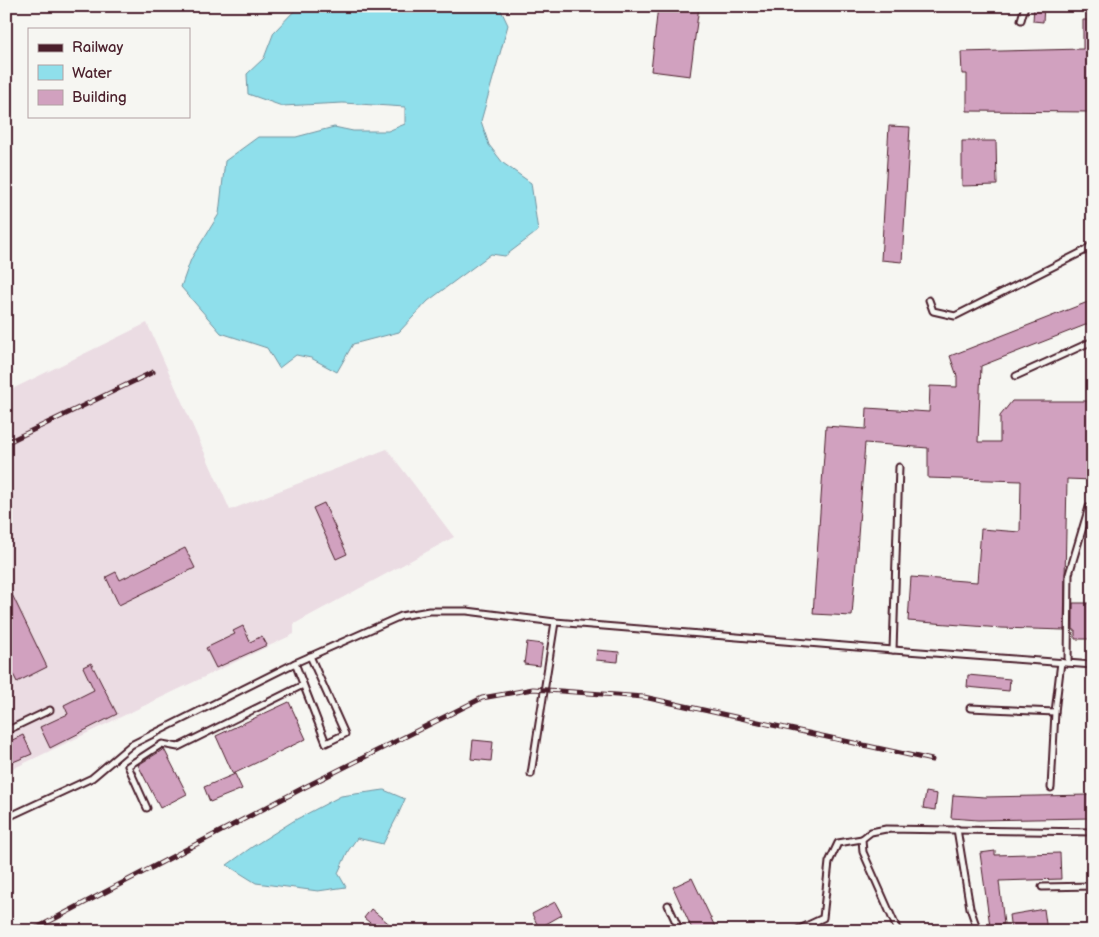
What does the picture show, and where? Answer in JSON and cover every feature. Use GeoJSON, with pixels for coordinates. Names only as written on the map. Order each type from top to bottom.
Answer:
{"type":"FeatureCollection","features":[{"type":"Feature","properties":{"kind":"lane"},"geometry":{"type":"LineString","coordinates":[[1021,20],[1025,6]]}},
{"type":"Feature","properties":{"kind":"lane"},"geometry":{"type":"LineString","coordinates":[[929,300],[933,311],[955,316],[1086,250],[1093,244]]}},
{"type":"Feature","properties":{"kind":"lane"},"geometry":{"type":"LineString","coordinates":[[1016,376],[1093,341]]}},
{"type":"Feature","properties":{"kind":"lane"},"geometry":{"type":"LineString","coordinates":[[893,650],[899,467]]}},
{"type":"Feature","properties":{"kind":"lane"},"geometry":{"type":"LineString","coordinates":[[1068,663],[1069,574],[1090,507],[1093,507]]}},
{"type":"Feature","properties":{"kind":"lane"},"geometry":{"type":"LineString","coordinates":[[6,818],[92,778],[131,745],[295,663],[401,616],[429,611],[467,611],[555,622],[1093,665]]}},
{"type":"Feature","properties":{"kind":"lane"},"geometry":{"type":"LineString","coordinates":[[531,774],[555,622]]}},
{"type":"Feature","properties":{"kind":"lane"},"geometry":{"type":"LineString","coordinates":[[295,663],[326,744],[345,734],[310,656]]}},
{"type":"Feature","properties":{"kind":"lane"},"geometry":{"type":"LineString","coordinates":[[1051,788],[1055,712],[1061,662]]}},
{"type":"Feature","properties":{"kind":"lane"},"geometry":{"type":"LineString","coordinates":[[147,808],[128,766],[162,744],[178,747],[303,685]]}},
{"type":"Feature","properties":{"kind":"lane"},"geometry":{"type":"LineString","coordinates":[[970,708],[1055,712]]}},
{"type":"Feature","properties":{"kind":"lane"},"geometry":{"type":"LineString","coordinates":[[6,730],[50,710]]}},
{"type":"Feature","properties":{"kind":"lane"},"geometry":{"type":"LineString","coordinates":[[795,931],[823,918],[829,862],[838,844],[862,839],[871,832],[886,829],[957,829],[1093,832]]}},
{"type":"Feature","properties":{"kind":"lane"},"geometry":{"type":"LineString","coordinates":[[957,829],[970,908],[978,931]]}},
{"type":"Feature","properties":{"kind":"lane"},"geometry":{"type":"LineString","coordinates":[[862,839],[863,852],[898,931]]}},
{"type":"Feature","properties":{"kind":"lane"},"geometry":{"type":"LineString","coordinates":[[1042,887],[1093,886]]}},
{"type":"Feature","properties":{"kind":"lane"},"geometry":{"type":"LineString","coordinates":[[668,905],[680,931]]}},
{"type":"Feature","properties":{"kind":"shaded area"},"geometry":{"type":"Polygon","coordinates":[[[147,323],[230,510],[387,449],[454,537],[294,624],[294,634],[6,772],[6,392],[147,323]]]}},
{"type":"Feature","properties":{"kind":"water"},"geometry":{"type":"Polygon","coordinates":[[[300,6],[499,6],[508,25],[481,121],[489,145],[503,163],[531,183],[538,231],[505,256],[491,254],[428,301],[399,332],[353,344],[337,372],[311,358],[296,355],[279,368],[267,348],[221,333],[181,287],[191,259],[219,214],[225,161],[258,137],[296,137],[334,127],[353,131],[388,131],[405,124],[405,107],[343,103],[282,106],[248,94],[247,74],[264,58],[274,32],[300,6]]]}},
{"type":"Feature","properties":{"kind":"water"},"geometry":{"type":"Polygon","coordinates":[[[384,790],[405,799],[383,844],[357,838],[348,851],[338,873],[346,887],[318,891],[256,883],[227,865],[295,820],[341,796],[384,790]]]}},
{"type":"Feature","properties":{"kind":"building"},"geometry":{"type":"Polygon","coordinates":[[[658,6],[699,6],[690,76],[651,71],[658,6]]]}},
{"type":"Feature","properties":{"kind":"building"},"geometry":{"type":"Polygon","coordinates":[[[1034,6],[1044,6],[1043,22],[1033,21],[1034,6]]]}},
{"type":"Feature","properties":{"kind":"building"},"geometry":{"type":"Polygon","coordinates":[[[1083,20],[1093,20],[1093,112],[967,111],[967,74],[962,74],[961,52],[1083,49],[1083,20]]]}},
{"type":"Feature","properties":{"kind":"building"},"geometry":{"type":"Polygon","coordinates":[[[889,126],[910,127],[902,262],[881,260],[889,126]]]}},
{"type":"Feature","properties":{"kind":"building"},"geometry":{"type":"Polygon","coordinates":[[[962,141],[996,141],[997,185],[962,186],[962,141]]]}},
{"type":"Feature","properties":{"kind":"building"},"geometry":{"type":"Polygon","coordinates":[[[1093,300],[1093,322],[981,366],[978,442],[1000,442],[1000,416],[1012,401],[1093,401],[1093,480],[1067,479],[1064,630],[1001,628],[908,621],[911,577],[977,582],[981,529],[1020,532],[1021,481],[928,478],[928,448],[865,443],[852,616],[813,614],[826,426],[866,429],[867,408],[929,412],[930,386],[957,387],[957,376],[950,356],[1093,300]]]}},
{"type":"Feature","properties":{"kind":"building"},"geometry":{"type":"Polygon","coordinates":[[[324,503],[347,554],[336,559],[313,508],[324,503]]]}},
{"type":"Feature","properties":{"kind":"building"},"geometry":{"type":"Polygon","coordinates":[[[185,548],[195,568],[119,605],[106,577],[116,572],[120,580],[185,548]]]}},
{"type":"Feature","properties":{"kind":"building"},"geometry":{"type":"Polygon","coordinates":[[[6,582],[47,667],[17,682],[6,660],[6,582]]]}},
{"type":"Feature","properties":{"kind":"building"},"geometry":{"type":"Polygon","coordinates":[[[1073,603],[1093,603],[1093,639],[1075,639],[1073,603]]]}},
{"type":"Feature","properties":{"kind":"building"},"geometry":{"type":"Polygon","coordinates":[[[243,626],[250,642],[262,636],[267,645],[216,668],[206,648],[235,634],[233,631],[243,626]]]}},
{"type":"Feature","properties":{"kind":"building"},"geometry":{"type":"Polygon","coordinates":[[[527,642],[543,644],[540,666],[524,664],[527,642]]]}},
{"type":"Feature","properties":{"kind":"building"},"geometry":{"type":"Polygon","coordinates":[[[597,650],[619,652],[618,662],[596,660],[597,650]]]}},
{"type":"Feature","properties":{"kind":"building"},"geometry":{"type":"Polygon","coordinates":[[[91,663],[117,714],[50,748],[40,727],[68,714],[64,705],[94,690],[83,667],[91,663]]]}},
{"type":"Feature","properties":{"kind":"building"},"geometry":{"type":"Polygon","coordinates":[[[968,675],[1010,679],[1009,691],[967,687],[968,675]]]}},
{"type":"Feature","properties":{"kind":"building"},"geometry":{"type":"Polygon","coordinates":[[[289,702],[306,739],[233,774],[216,736],[289,702]]]}},
{"type":"Feature","properties":{"kind":"building"},"geometry":{"type":"Polygon","coordinates":[[[23,735],[32,754],[6,765],[6,743],[23,735]]]}},
{"type":"Feature","properties":{"kind":"building"},"geometry":{"type":"Polygon","coordinates":[[[473,740],[493,742],[491,761],[471,759],[473,740]]]}},
{"type":"Feature","properties":{"kind":"building"},"geometry":{"type":"Polygon","coordinates":[[[164,749],[187,794],[160,808],[138,765],[164,749]]]}},
{"type":"Feature","properties":{"kind":"building"},"geometry":{"type":"Polygon","coordinates":[[[235,774],[242,789],[210,802],[204,787],[235,774]]]}},
{"type":"Feature","properties":{"kind":"building"},"geometry":{"type":"Polygon","coordinates":[[[926,792],[937,794],[935,810],[923,808],[926,792]]]}},
{"type":"Feature","properties":{"kind":"building"},"geometry":{"type":"Polygon","coordinates":[[[953,795],[985,797],[1089,795],[1090,818],[978,820],[951,818],[953,795]]]}},
{"type":"Feature","properties":{"kind":"building"},"geometry":{"type":"Polygon","coordinates":[[[995,851],[995,855],[1060,853],[1061,879],[999,881],[1004,924],[990,926],[980,853],[995,851]]]}},
{"type":"Feature","properties":{"kind":"building"},"geometry":{"type":"Polygon","coordinates":[[[692,878],[717,931],[693,931],[673,887],[692,878]]]}},
{"type":"Feature","properties":{"kind":"building"},"geometry":{"type":"Polygon","coordinates":[[[555,902],[562,915],[539,928],[532,914],[555,902]]]}},
{"type":"Feature","properties":{"kind":"building"},"geometry":{"type":"Polygon","coordinates":[[[371,909],[398,931],[380,931],[364,918],[371,909]]]}},
{"type":"Feature","properties":{"kind":"building"},"geometry":{"type":"Polygon","coordinates":[[[1044,909],[1047,931],[1011,931],[1009,915],[1044,909]]]}},
{"type":"Feature","properties":{"kind":"railway"},"geometry":{"type":"LineString","coordinates":[[6,443],[153,372]]}},
{"type":"Feature","properties":{"kind":"railway"},"geometry":{"type":"LineString","coordinates":[[31,931],[305,787],[482,698],[533,689],[644,697],[932,760]]}}]}
